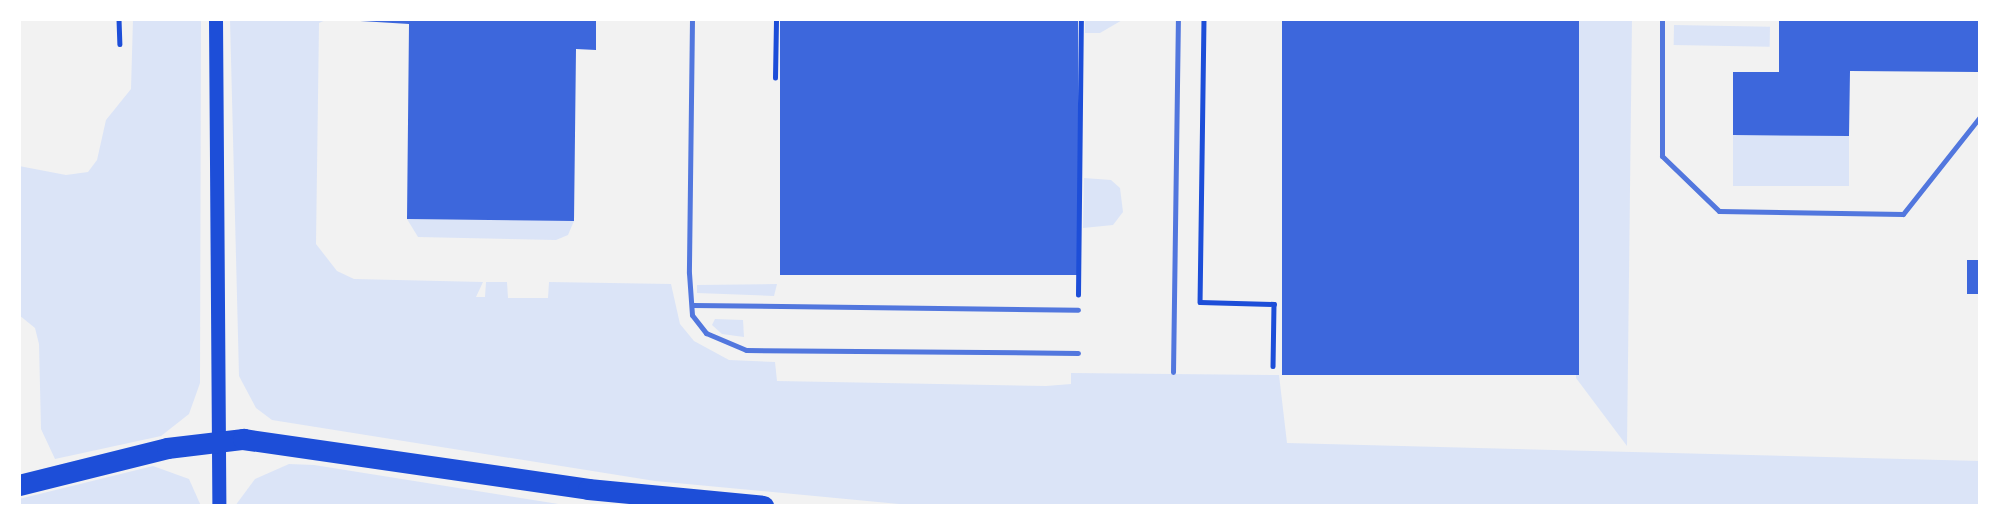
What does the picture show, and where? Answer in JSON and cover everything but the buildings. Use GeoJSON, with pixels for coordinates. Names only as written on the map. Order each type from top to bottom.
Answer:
{"type":"FeatureCollection","features":[{"type":"Feature","properties":{"kind":"highway"},"geometry":{"type":"LineString","coordinates":[[19,485],[217,440],[763,506]]}},
{"type":"Feature","properties":{"kind":"main road"},"geometry":{"type":"LineString","coordinates":[[216,19],[219,506]]}},
{"type":"Feature","properties":{"kind":"lane"},"geometry":{"type":"LineString","coordinates":[[692,19],[692,305],[706,333],[746,350],[1077,353]]}},
{"type":"Feature","properties":{"kind":"lane"},"geometry":{"type":"LineString","coordinates":[[1173,372],[1178,19]]}},
{"type":"Feature","properties":{"kind":"lane"},"geometry":{"type":"LineString","coordinates":[[1662,19],[1661,156],[1719,211],[1903,214],[1980,117]]}},
{"type":"Feature","properties":{"kind":"lane"},"geometry":{"type":"LineString","coordinates":[[692,305],[1078,310]]}},
{"type":"Feature","properties":{"kind":"path"},"geometry":{"type":"LineString","coordinates":[[119,19],[120,44]]}},
{"type":"Feature","properties":{"kind":"path"},"geometry":{"type":"LineString","coordinates":[[775,78],[776,19]]}},
{"type":"Feature","properties":{"kind":"path"},"geometry":{"type":"LineString","coordinates":[[1078,310],[1081,19]]}},
{"type":"Feature","properties":{"kind":"path"},"geometry":{"type":"LineString","coordinates":[[1204,19],[1200,302],[1274,304],[1273,366]]}},
{"type":"Feature","properties":{"kind":"shaded area"},"geometry":{"type":"Polygon","coordinates":[[[133,19],[201,19],[200,383],[189,414],[161,436],[55,459],[41,429],[39,344],[35,328],[19,315],[19,166],[66,175],[88,172],[97,160],[106,120],[131,89],[133,19]]]}},
{"type":"Feature","properties":{"kind":"shaded area"},"geometry":{"type":"Polygon","coordinates":[[[230,19],[328,19],[319,23],[316,244],[337,271],[354,279],[483,282],[476,297],[485,297],[486,282],[507,282],[508,298],[548,298],[549,282],[671,284],[680,324],[694,341],[729,360],[775,362],[777,381],[1046,386],[1071,384],[1071,373],[1279,375],[1287,443],[1980,461],[1980,506],[920,506],[655,481],[272,420],[256,408],[239,376],[230,19]]]}},
{"type":"Feature","properties":{"kind":"shaded area"},"geometry":{"type":"Polygon","coordinates":[[[1085,19],[1124,19],[1100,33],[1085,33],[1085,19]]]}},
{"type":"Feature","properties":{"kind":"shaded area"},"geometry":{"type":"Polygon","coordinates":[[[1579,19],[1632,19],[1627,446],[1576,378],[1579,19]]]}},
{"type":"Feature","properties":{"kind":"shaded area"},"geometry":{"type":"Polygon","coordinates":[[[1674,25],[1770,27],[1770,47],[1674,45],[1674,25]]]}},
{"type":"Feature","properties":{"kind":"shaded area"},"geometry":{"type":"Polygon","coordinates":[[[1733,135],[1849,135],[1849,186],[1733,186],[1733,135]]]}},
{"type":"Feature","properties":{"kind":"shaded area"},"geometry":{"type":"Polygon","coordinates":[[[1084,178],[1111,180],[1120,188],[1123,212],[1113,225],[1083,228],[1084,178]]]}},
{"type":"Feature","properties":{"kind":"shaded area"},"geometry":{"type":"Polygon","coordinates":[[[407,219],[574,221],[568,235],[556,240],[418,237],[407,219]]]}},
{"type":"Feature","properties":{"kind":"shaded area"},"geometry":{"type":"Polygon","coordinates":[[[777,284],[774,296],[697,293],[697,285],[777,284]]]}},
{"type":"Feature","properties":{"kind":"shaded area"},"geometry":{"type":"Polygon","coordinates":[[[715,319],[743,320],[744,337],[722,334],[712,325],[715,319]]]}},
{"type":"Feature","properties":{"kind":"shaded area"},"geometry":{"type":"Polygon","coordinates":[[[289,464],[314,465],[571,506],[235,506],[255,479],[289,464]]]}},
{"type":"Feature","properties":{"kind":"shaded area"},"geometry":{"type":"Polygon","coordinates":[[[153,466],[189,479],[201,506],[19,506],[19,499],[153,466]]]}}]}
